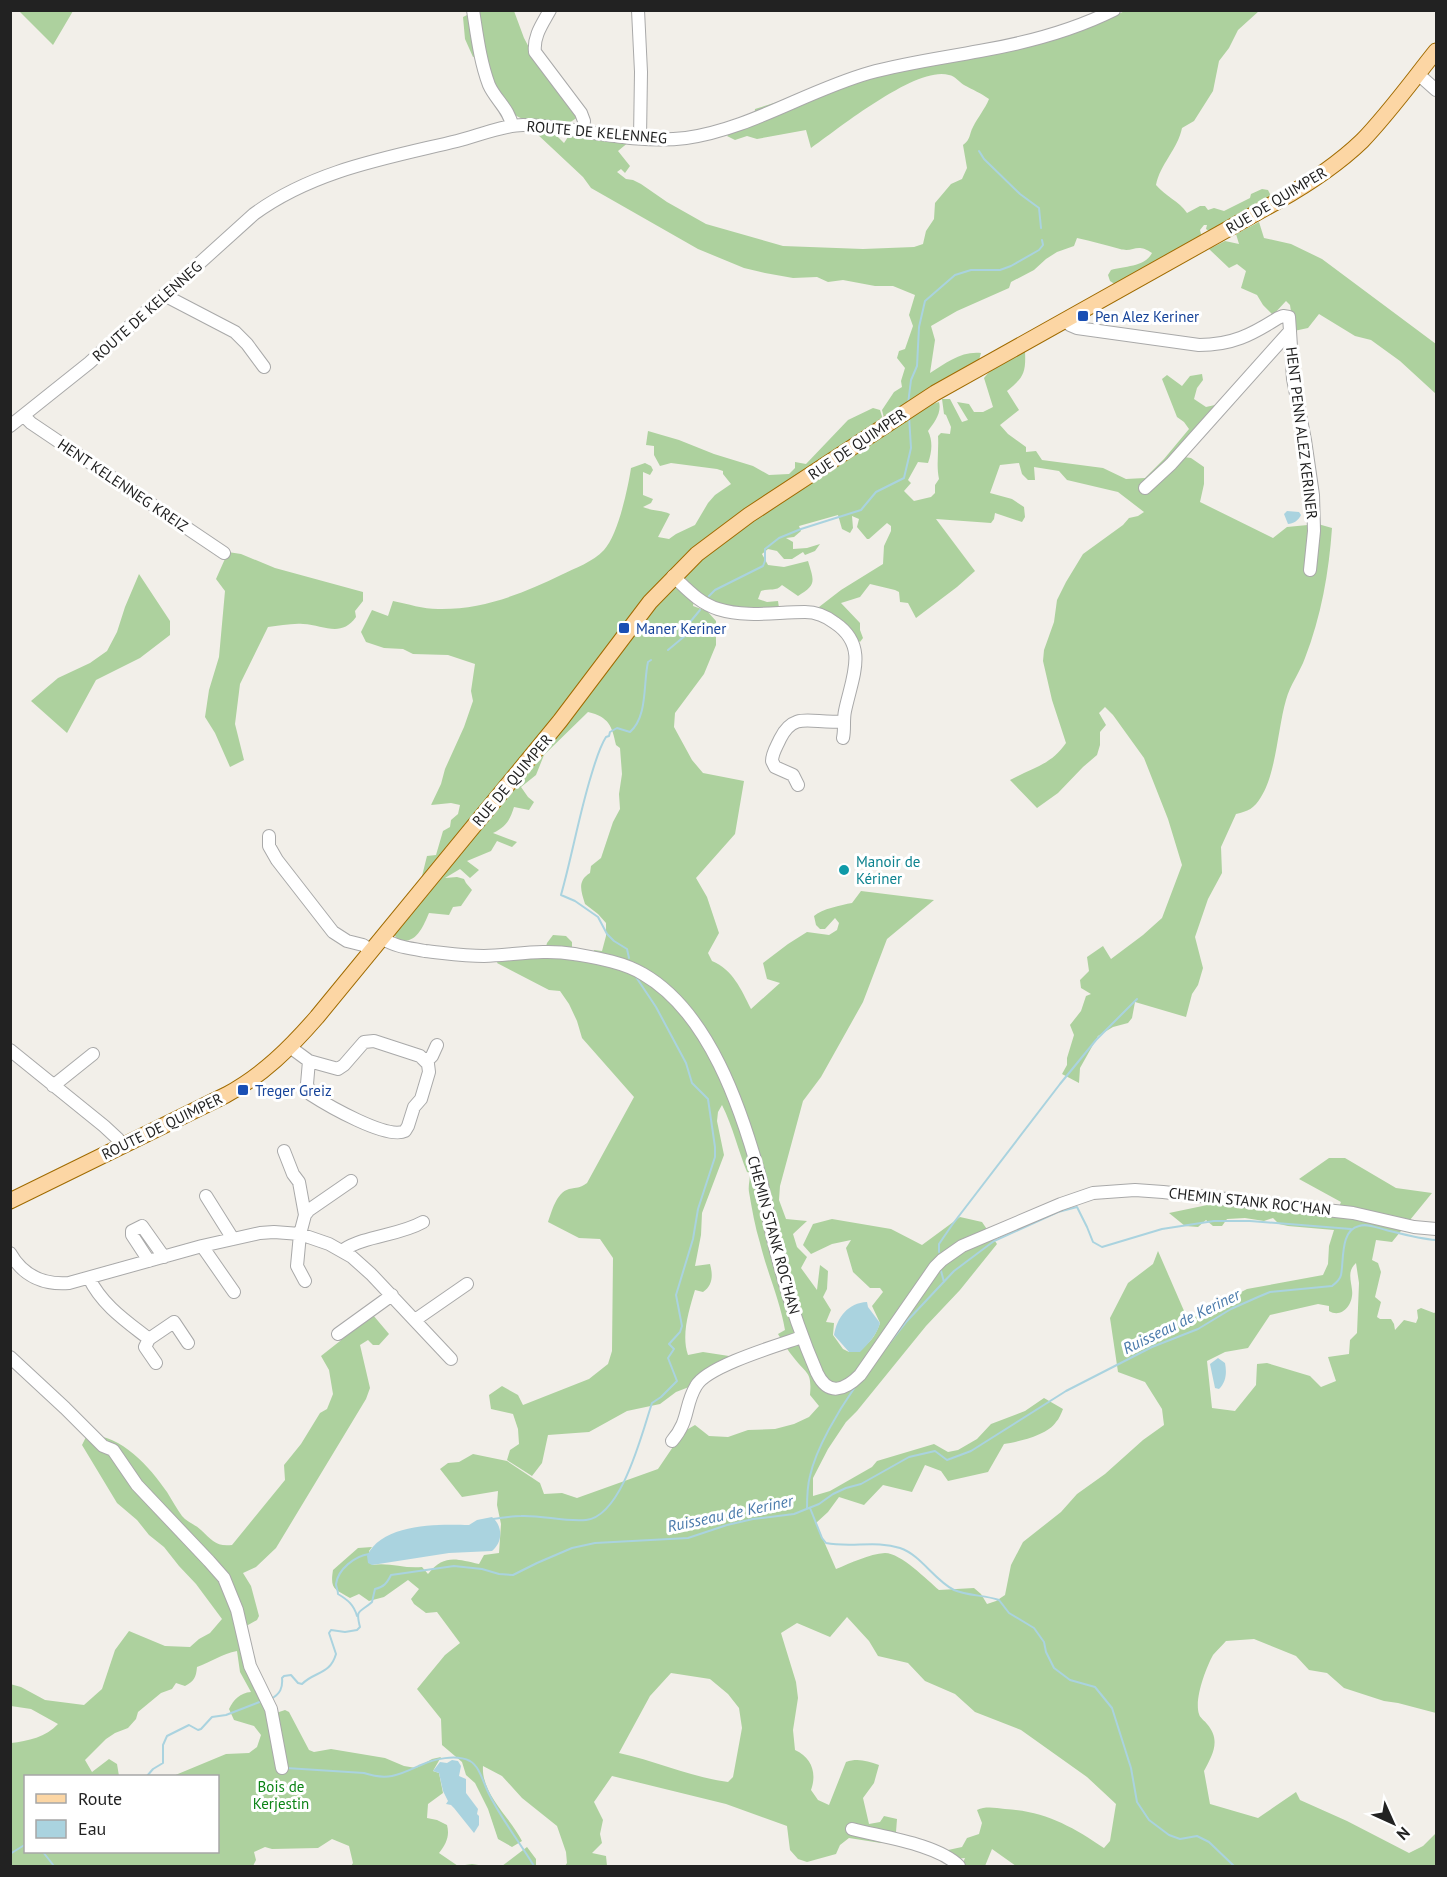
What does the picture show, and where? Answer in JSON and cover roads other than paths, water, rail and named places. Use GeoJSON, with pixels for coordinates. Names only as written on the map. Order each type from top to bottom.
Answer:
{"type":"FeatureCollection","features":[{"type":"Feature","properties":{"kind":"main road","name":"RUE DE QUIMPER"},"geometry":{"type":"LineString","coordinates":[[372,951],[560,722],[638,617],[673,576],[697,554],[729,529],[884,426],[969,373],[1306,184],[1342,159],[1371,131],[1437,51]]}},
{"type":"Feature","properties":{"kind":"main road","name":"ROUTE DE QUIMPER"},"geometry":{"type":"LineString","coordinates":[[10,1201],[235,1090],[267,1068],[290,1047],[372,951]]}},
{"type":"Feature","properties":{"kind":"street"},"geometry":{"type":"LineString","coordinates":[[473,10],[479,48],[490,86],[510,116],[512,126]]}},
{"type":"Feature","properties":{"kind":"street"},"geometry":{"type":"LineString","coordinates":[[550,10],[536,37],[534,48],[541,61],[581,112],[584,121],[577,130]]}},
{"type":"Feature","properties":{"kind":"street"},"geometry":{"type":"LineString","coordinates":[[638,10],[641,72],[640,138]]}},
{"type":"Feature","properties":{"kind":"street","name":"ROUTE DE KELENNEG"},"geometry":{"type":"LineString","coordinates":[[10,426],[89,363],[254,214],[293,190],[355,166],[512,126],[535,126],[640,138],[669,139],[714,133],[867,74],[1053,34],[1086,23],[1114,10]]}},
{"type":"Feature","properties":{"kind":"street"},"geometry":{"type":"LineString","coordinates":[[1418,74],[1437,90]]}},
{"type":"Feature","properties":{"kind":"street"},"geometry":{"type":"LineString","coordinates":[[165,295],[239,334],[264,368]]}},
{"type":"Feature","properties":{"kind":"street","name":"HENT PENN ALEZ KERINER"},"geometry":{"type":"LineString","coordinates":[[1066,319],[1070,325],[1077,328],[1199,345],[1214,345],[1242,339],[1282,316],[1289,317],[1293,379],[1313,495],[1314,531],[1310,570]]}},
{"type":"Feature","properties":{"kind":"street","name":"HENT PENN ALEZ KERINER"},"geometry":{"type":"LineString","coordinates":[[1145,488],[1171,464],[1290,331]]}},
{"type":"Feature","properties":{"kind":"street","name":"HENT KELENNEG KREIZ"},"geometry":{"type":"LineString","coordinates":[[24,416],[98,470],[224,553]]}},
{"type":"Feature","properties":{"kind":"street"},"geometry":{"type":"LineString","coordinates":[[673,576],[696,598],[717,609],[754,614],[813,612],[838,625],[853,642],[856,653],[843,738]]}},
{"type":"Feature","properties":{"kind":"street"},"geometry":{"type":"LineString","coordinates":[[798,785],[793,775],[775,767],[772,761],[788,726],[800,720],[832,723],[844,721]]}},
{"type":"Feature","properties":{"kind":"street"},"geometry":{"type":"LineString","coordinates":[[269,836],[269,846],[273,854],[333,932],[347,941],[363,945],[372,951]]}},
{"type":"Feature","properties":{"kind":"street","name":"CHEMIN STANK ROC'HAN"},"geometry":{"type":"LineString","coordinates":[[382,938],[396,945],[454,955],[492,956],[546,951],[578,955],[633,968],[648,976],[670,994],[690,1017],[708,1044],[742,1114],[761,1179],[773,1242],[789,1300],[821,1382],[832,1389],[840,1389],[849,1385],[866,1367],[935,1267],[950,1253],[1061,1204],[1093,1193],[1135,1190],[1163,1192],[1353,1213],[1427,1230],[1437,1229]]}},
{"type":"Feature","properties":{"kind":"street"},"geometry":{"type":"LineString","coordinates":[[290,1047],[309,1061],[338,1069],[360,1045],[367,1041],[374,1041],[420,1056],[427,1061],[429,1072],[421,1099],[414,1107],[408,1126],[405,1131],[395,1134],[358,1122],[310,1094],[307,1084],[309,1061]]}},
{"type":"Feature","properties":{"kind":"street"},"geometry":{"type":"LineString","coordinates":[[427,1061],[437,1045]]}},
{"type":"Feature","properties":{"kind":"street"},"geometry":{"type":"LineString","coordinates":[[10,1050],[112,1133],[122,1146]]}},
{"type":"Feature","properties":{"kind":"street"},"geometry":{"type":"LineString","coordinates":[[53,1086],[93,1054]]}},
{"type":"Feature","properties":{"kind":"street"},"geometry":{"type":"LineString","coordinates":[[284,1151],[293,1174],[299,1182],[305,1215]]}},
{"type":"Feature","properties":{"kind":"street"},"geometry":{"type":"LineString","coordinates":[[305,1281],[297,1266],[300,1234],[305,1215],[351,1181]]}},
{"type":"Feature","properties":{"kind":"street"},"geometry":{"type":"LineString","coordinates":[[206,1196],[233,1239]]}},
{"type":"Feature","properties":{"kind":"street"},"geometry":{"type":"LineString","coordinates":[[343,1250],[354,1244],[412,1228],[423,1222]]}},
{"type":"Feature","properties":{"kind":"street"},"geometry":{"type":"LineString","coordinates":[[149,1261],[132,1235],[132,1231],[141,1226],[164,1257]]}},
{"type":"Feature","properties":{"kind":"street"},"geometry":{"type":"LineString","coordinates":[[10,1253],[29,1274],[45,1282],[69,1283],[233,1239],[267,1232],[300,1234],[343,1250],[362,1265],[451,1359]]}},
{"type":"Feature","properties":{"kind":"street"},"geometry":{"type":"LineString","coordinates":[[202,1246],[234,1292]]}},
{"type":"Feature","properties":{"kind":"street"},"geometry":{"type":"LineString","coordinates":[[89,1278],[96,1292],[110,1308],[149,1339]]}},
{"type":"Feature","properties":{"kind":"street"},"geometry":{"type":"LineString","coordinates":[[415,1320],[467,1284]]}},
{"type":"Feature","properties":{"kind":"street"},"geometry":{"type":"LineString","coordinates":[[338,1334],[392,1295]]}},
{"type":"Feature","properties":{"kind":"street"},"geometry":{"type":"LineString","coordinates":[[156,1363],[145,1347],[149,1339],[174,1322],[188,1342]]}},
{"type":"Feature","properties":{"kind":"street"},"geometry":{"type":"LineString","coordinates":[[672,1441],[683,1426],[695,1387],[704,1376],[746,1357],[802,1337]]}},
{"type":"Feature","properties":{"kind":"street"},"geometry":{"type":"LineString","coordinates":[[10,1357],[103,1446],[113,1449],[137,1485],[224,1578],[237,1610],[250,1666],[267,1700],[277,1733],[282,1767]]}},
{"type":"Feature","properties":{"kind":"street"},"geometry":{"type":"LineString","coordinates":[[852,1829],[933,1851],[945,1856],[958,1866]]}},
{"type":"Feature","properties":{"kind":"water"},"geometry":{"type":"Polygon","coordinates":[[[1287,511],[1299,512],[1301,515],[1299,519],[1288,524],[1284,514],[1287,511]]]}},
{"type":"Feature","properties":{"kind":"water"},"geometry":{"type":"Polygon","coordinates":[[[867,1302],[880,1323],[879,1327],[860,1352],[849,1352],[834,1335],[838,1322],[849,1308],[867,1302]]]}},
{"type":"Feature","properties":{"kind":"water"},"geometry":{"type":"Polygon","coordinates":[[[1218,1358],[1225,1363],[1226,1370],[1225,1380],[1219,1389],[1215,1388],[1210,1364],[1218,1358]]]}},
{"type":"Feature","properties":{"kind":"water"},"geometry":{"type":"Polygon","coordinates":[[[492,1517],[500,1529],[500,1539],[492,1551],[449,1553],[372,1565],[368,1563],[367,1556],[374,1545],[398,1531],[427,1526],[469,1525],[477,1520],[492,1517]]]}},
{"type":"Feature","properties":{"kind":"water"},"geometry":{"type":"Polygon","coordinates":[[[452,1760],[458,1761],[461,1766],[459,1776],[466,1779],[466,1793],[478,1809],[479,1825],[474,1833],[454,1808],[446,1804],[448,1801],[439,1773],[433,1771],[440,1762],[447,1763],[452,1760]]]}},
{"type":"Feature","properties":{"kind":"waterway"},"geometry":{"type":"LineString","coordinates":[[979,151],[984,159],[1020,194],[1039,208],[1041,228]]}},
{"type":"Feature","properties":{"kind":"waterway"},"geometry":{"type":"LineString","coordinates":[[908,404],[911,380],[917,366],[919,327],[925,301],[955,275],[971,270],[1000,270],[1011,266],[1039,250],[1043,245],[1042,240]]}},
{"type":"Feature","properties":{"kind":"waterway"},"geometry":{"type":"LineString","coordinates":[[709,596],[715,590],[763,566],[765,549],[779,538],[861,510],[876,492],[904,478],[911,448],[909,416]]}},
{"type":"Feature","properties":{"kind":"waterway"},"geometry":{"type":"LineString","coordinates":[[668,650],[686,635],[686,627],[700,610]]}},
{"type":"Feature","properties":{"kind":"waterway"},"geometry":{"type":"LineString","coordinates":[[629,958],[627,949],[607,934],[598,917],[575,901],[561,895],[599,751],[610,732],[617,728],[630,732],[636,725],[642,709],[648,662],[651,660]]}},
{"type":"Feature","properties":{"kind":"waterway"},"geometry":{"type":"LineString","coordinates":[[493,1519],[529,1516],[586,1520],[599,1515],[610,1504],[629,1471],[652,1403],[677,1381],[668,1358],[674,1349],[669,1344],[680,1332],[682,1326],[676,1295],[693,1239],[698,1209],[715,1157],[715,1147],[708,1099],[692,1083],[686,1063],[656,1007],[636,977]]}},
{"type":"Feature","properties":{"kind":"waterway"},"geometry":{"type":"LineString","coordinates":[[939,1252],[939,1244],[952,1225],[1060,1084],[1096,1040],[1137,999]]}},
{"type":"Feature","properties":{"kind":"waterway"},"geometry":{"type":"LineString","coordinates":[[888,1345],[954,1271],[994,1241],[1058,1212],[1077,1207],[1093,1242],[1102,1247],[1162,1229],[1214,1221],[1250,1221],[1351,1229]]}},
{"type":"Feature","properties":{"kind":"waterway","name":"Ruisseau de Keriner"},"geometry":{"type":"LineString","coordinates":[[271,1699],[280,1690],[284,1676],[291,1675],[302,1684],[330,1666],[336,1654],[329,1633],[331,1630],[345,1632],[357,1630],[360,1627],[358,1614],[372,1602],[375,1589],[385,1584],[391,1575],[454,1566],[513,1575],[572,1548],[595,1543],[688,1538],[753,1519],[794,1514],[819,1504],[846,1488],[861,1484],[909,1457],[935,1451],[947,1460],[971,1451],[1066,1391],[1152,1347],[1198,1329],[1231,1309],[1258,1297],[1270,1292],[1332,1286],[1340,1277],[1344,1247],[1349,1233],[1359,1226],[1369,1225],[1436,1240]]}},
{"type":"Feature","properties":{"kind":"waterway"},"geometry":{"type":"LineString","coordinates":[[940,1267],[944,1282]]}},
{"type":"Feature","properties":{"kind":"waterway"},"geometry":{"type":"LineString","coordinates":[[807,1509],[809,1480],[817,1454],[835,1418],[855,1387]]}},
{"type":"Feature","properties":{"kind":"waterway"},"geometry":{"type":"LineString","coordinates":[[810,1508],[826,1543],[882,1545],[908,1551],[947,1586],[965,1593],[999,1600],[1009,1613],[1034,1628],[1044,1642],[1054,1668],[1070,1680],[1095,1687],[1112,1708],[1131,1768],[1137,1802],[1149,1820],[1169,1835],[1180,1839],[1197,1836],[1209,1842],[1234,1866]]}},
{"type":"Feature","properties":{"kind":"waterway"},"geometry":{"type":"LineString","coordinates":[[357,1616],[350,1603],[338,1594],[337,1578],[348,1564],[358,1557],[369,1554]]}},
{"type":"Feature","properties":{"kind":"waterway","name":"Ruisseau de Keriner"},"geometry":{"type":"LineString","coordinates":[[148,1775],[163,1763],[163,1745],[167,1736],[189,1725],[198,1730],[201,1729],[212,1717],[226,1715],[262,1701]]}},
{"type":"Feature","properties":{"kind":"waterway"},"geometry":{"type":"LineString","coordinates":[[286,1768],[364,1773],[387,1777],[439,1759],[458,1758],[470,1761],[479,1771],[488,1792],[534,1866]]}},
{"type":"Feature","properties":{"kind":"waterway","name":"Ruisseau de Keriner"},"geometry":{"type":"LineString","coordinates":[[10,1854],[24,1845]]}},
{"type":"Feature","properties":{"kind":"waterway"},"geometry":{"type":"LineString","coordinates":[[44,1853],[54,1866]]}},
{"type":"Feature","properties":{"kind":"place","name":"Pen Alez Keriner"},"geometry":{"type":"Point","coordinates":[1083,316]}},
{"type":"Feature","properties":{"kind":"place","name":"Maner Keriner"},"geometry":{"type":"Point","coordinates":[624,628]}},
{"type":"Feature","properties":{"kind":"place","name":"Manoir de Kériner"},"geometry":{"type":"Point","coordinates":[844,870]}},
{"type":"Feature","properties":{"kind":"place","name":"Treger Greiz"},"geometry":{"type":"Point","coordinates":[243,1090]}},
{"type":"Feature","properties":{"kind":"park label","name":"Bois de Kerjestin"},"geometry":{"type":"Point","coordinates":[281,1794]}}]}
